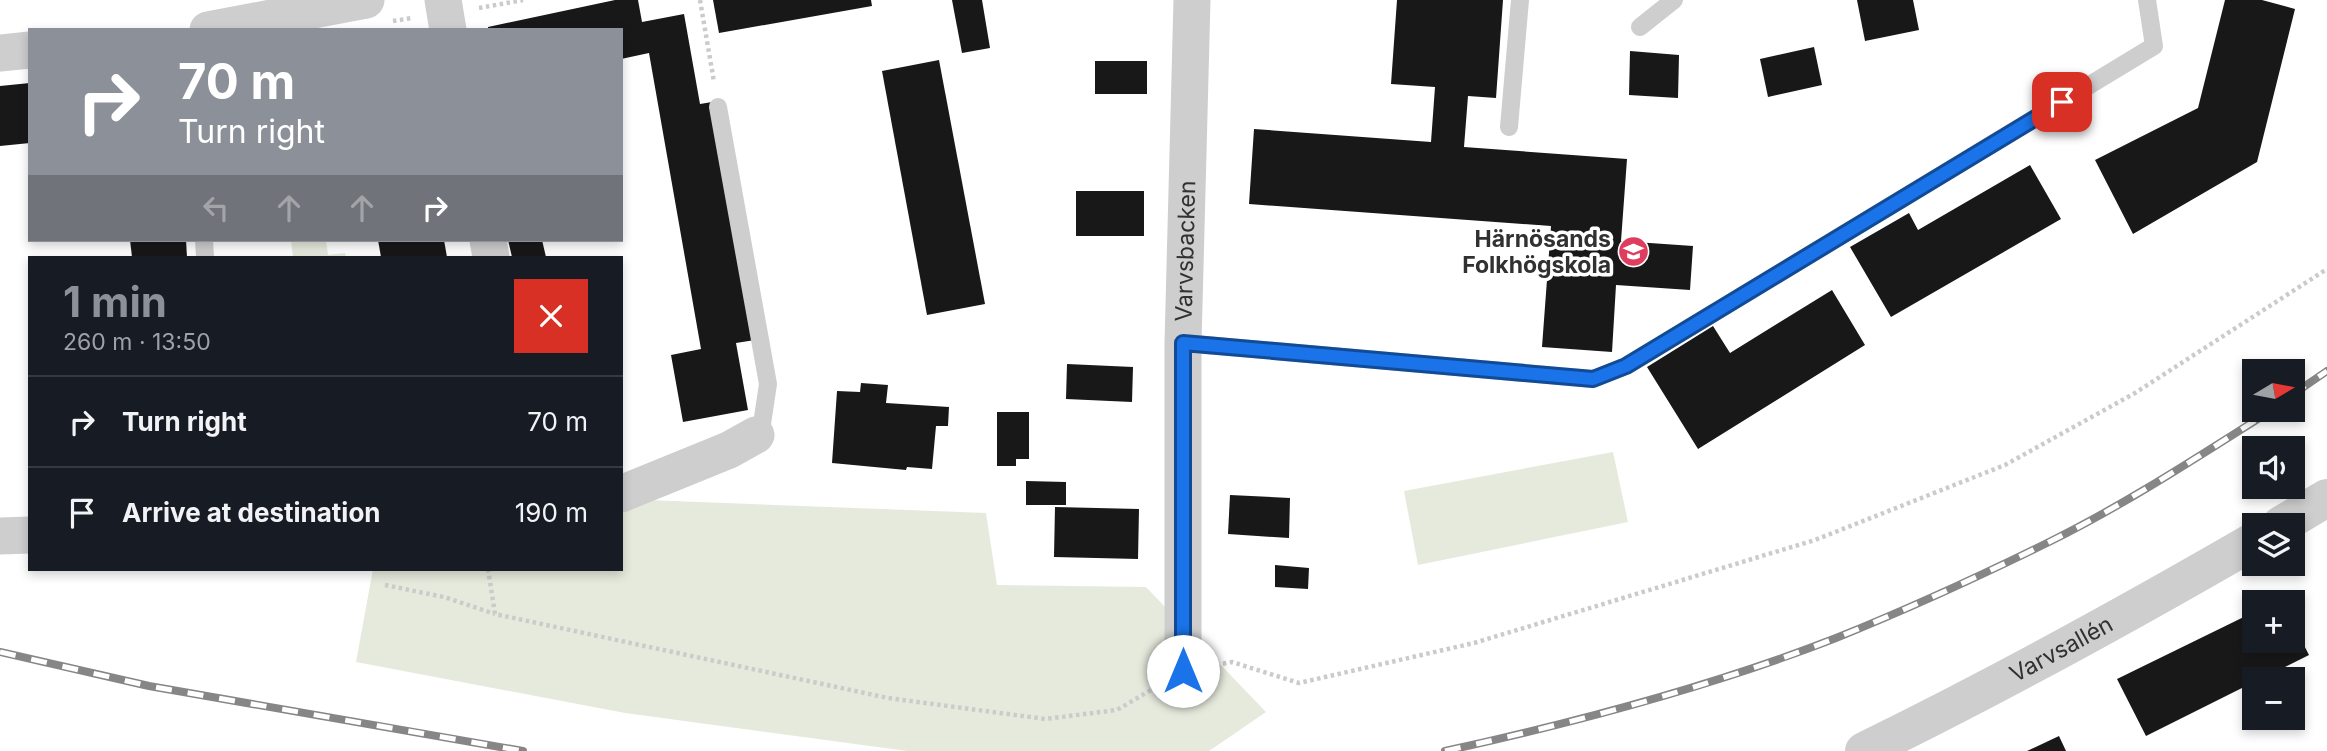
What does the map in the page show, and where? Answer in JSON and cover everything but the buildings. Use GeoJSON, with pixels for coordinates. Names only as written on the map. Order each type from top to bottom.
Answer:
{"type":"FeatureCollection","features":[{"type":"Feature","properties":{"kind":"street"},"geometry":{"type":"LineString","coordinates":[[219,28],[366,0]]}},
{"type":"Feature","properties":{"kind":"street"},"geometry":{"type":"LineString","coordinates":[[443,0],[448,28]]}},
{"type":"Feature","properties":{"kind":"street","name":"Varvsbacken"},"geometry":{"type":"LineString","coordinates":[[1183,671],[1183,343],[1192,0]]}},
{"type":"Feature","properties":{"kind":"street"},"geometry":{"type":"LineString","coordinates":[[0,53],[28,50]]}},
{"type":"Feature","properties":{"kind":"street"},"geometry":{"type":"LineString","coordinates":[[623,493],[729,450],[756,435]]}},
{"type":"Feature","properties":{"kind":"street"},"geometry":{"type":"LineString","coordinates":[[2301,513],[2327,498]]}},
{"type":"Feature","properties":{"kind":"street"},"geometry":{"type":"LineString","coordinates":[[0,536],[28,535]]}},
{"type":"Feature","properties":{"kind":"street","name":"Varvsallén"},"geometry":{"type":"LineString","coordinates":[[1864,751],[1957,705],[2242,548]]}},
{"type":"Feature","properties":{"kind":"lane"},"geometry":{"type":"LineString","coordinates":[[1508,127],[1520,0]]}},
{"type":"Feature","properties":{"kind":"lane"},"geometry":{"type":"LineString","coordinates":[[1640,27],[1674,0]]}},
{"type":"Feature","properties":{"kind":"lane"},"geometry":{"type":"LineString","coordinates":[[1183,343],[1593,379],[1626,366],[2154,46],[2147,0]]}},
{"type":"Feature","properties":{"kind":"lane"},"geometry":{"type":"LineString","coordinates":[[718,107],[768,384],[762,425],[756,435]]}},
{"type":"Feature","properties":{"kind":"path"},"geometry":{"type":"LineString","coordinates":[[700,0],[714,81]]}},
{"type":"Feature","properties":{"kind":"path"},"geometry":{"type":"LineString","coordinates":[[385,585],[444,597],[495,614],[888,698],[1045,719],[1117,710],[1183,671],[1232,662],[1299,683],[1474,643],[1815,540],[2005,465],[2134,393],[2327,269]]}},
{"type":"Feature","properties":{"kind":"path"},"geometry":{"type":"LineString","coordinates":[[488,571],[495,614]]}},
{"type":"Feature","properties":{"kind":"shaded area"},"geometry":{"type":"Polygon","coordinates":[[[291,242],[326,242],[328,255],[345,253],[346,256],[293,256],[291,242]]]}},
{"type":"Feature","properties":{"kind":"shaded area"},"geometry":{"type":"Polygon","coordinates":[[[1613,452],[1628,522],[1418,565],[1404,491],[1613,452]]]}},
{"type":"Feature","properties":{"kind":"shaded area"},"geometry":{"type":"Polygon","coordinates":[[[623,499],[986,513],[997,585],[1146,587],[1266,712],[1209,751],[907,751],[625,713],[356,662],[373,571],[623,571],[623,499]]]}},
{"type":"Feature","properties":{"kind":"railway"},"geometry":{"type":"LineString","coordinates":[[2305,386],[2327,371]]}},
{"type":"Feature","properties":{"kind":"railway"},"geometry":{"type":"LineString","coordinates":[[1445,751],[1544,728],[1692,688],[1836,638],[1970,580],[2078,527],[2253,422]]}},
{"type":"Feature","properties":{"kind":"railway"},"geometry":{"type":"LineString","coordinates":[[0,652],[149,686],[523,751]]}},
{"type":"Feature","properties":{"kind":"place","name":"Härnösands Folkhögskola"},"geometry":{"type":"Point","coordinates":[1634,252]}},
{"type":"Feature","properties":{"kind":"route"},"geometry":{"type":"LineString","coordinates":[[1183,671],[1183,343],[1593,379],[1626,366],[2062,102]]}}]}
